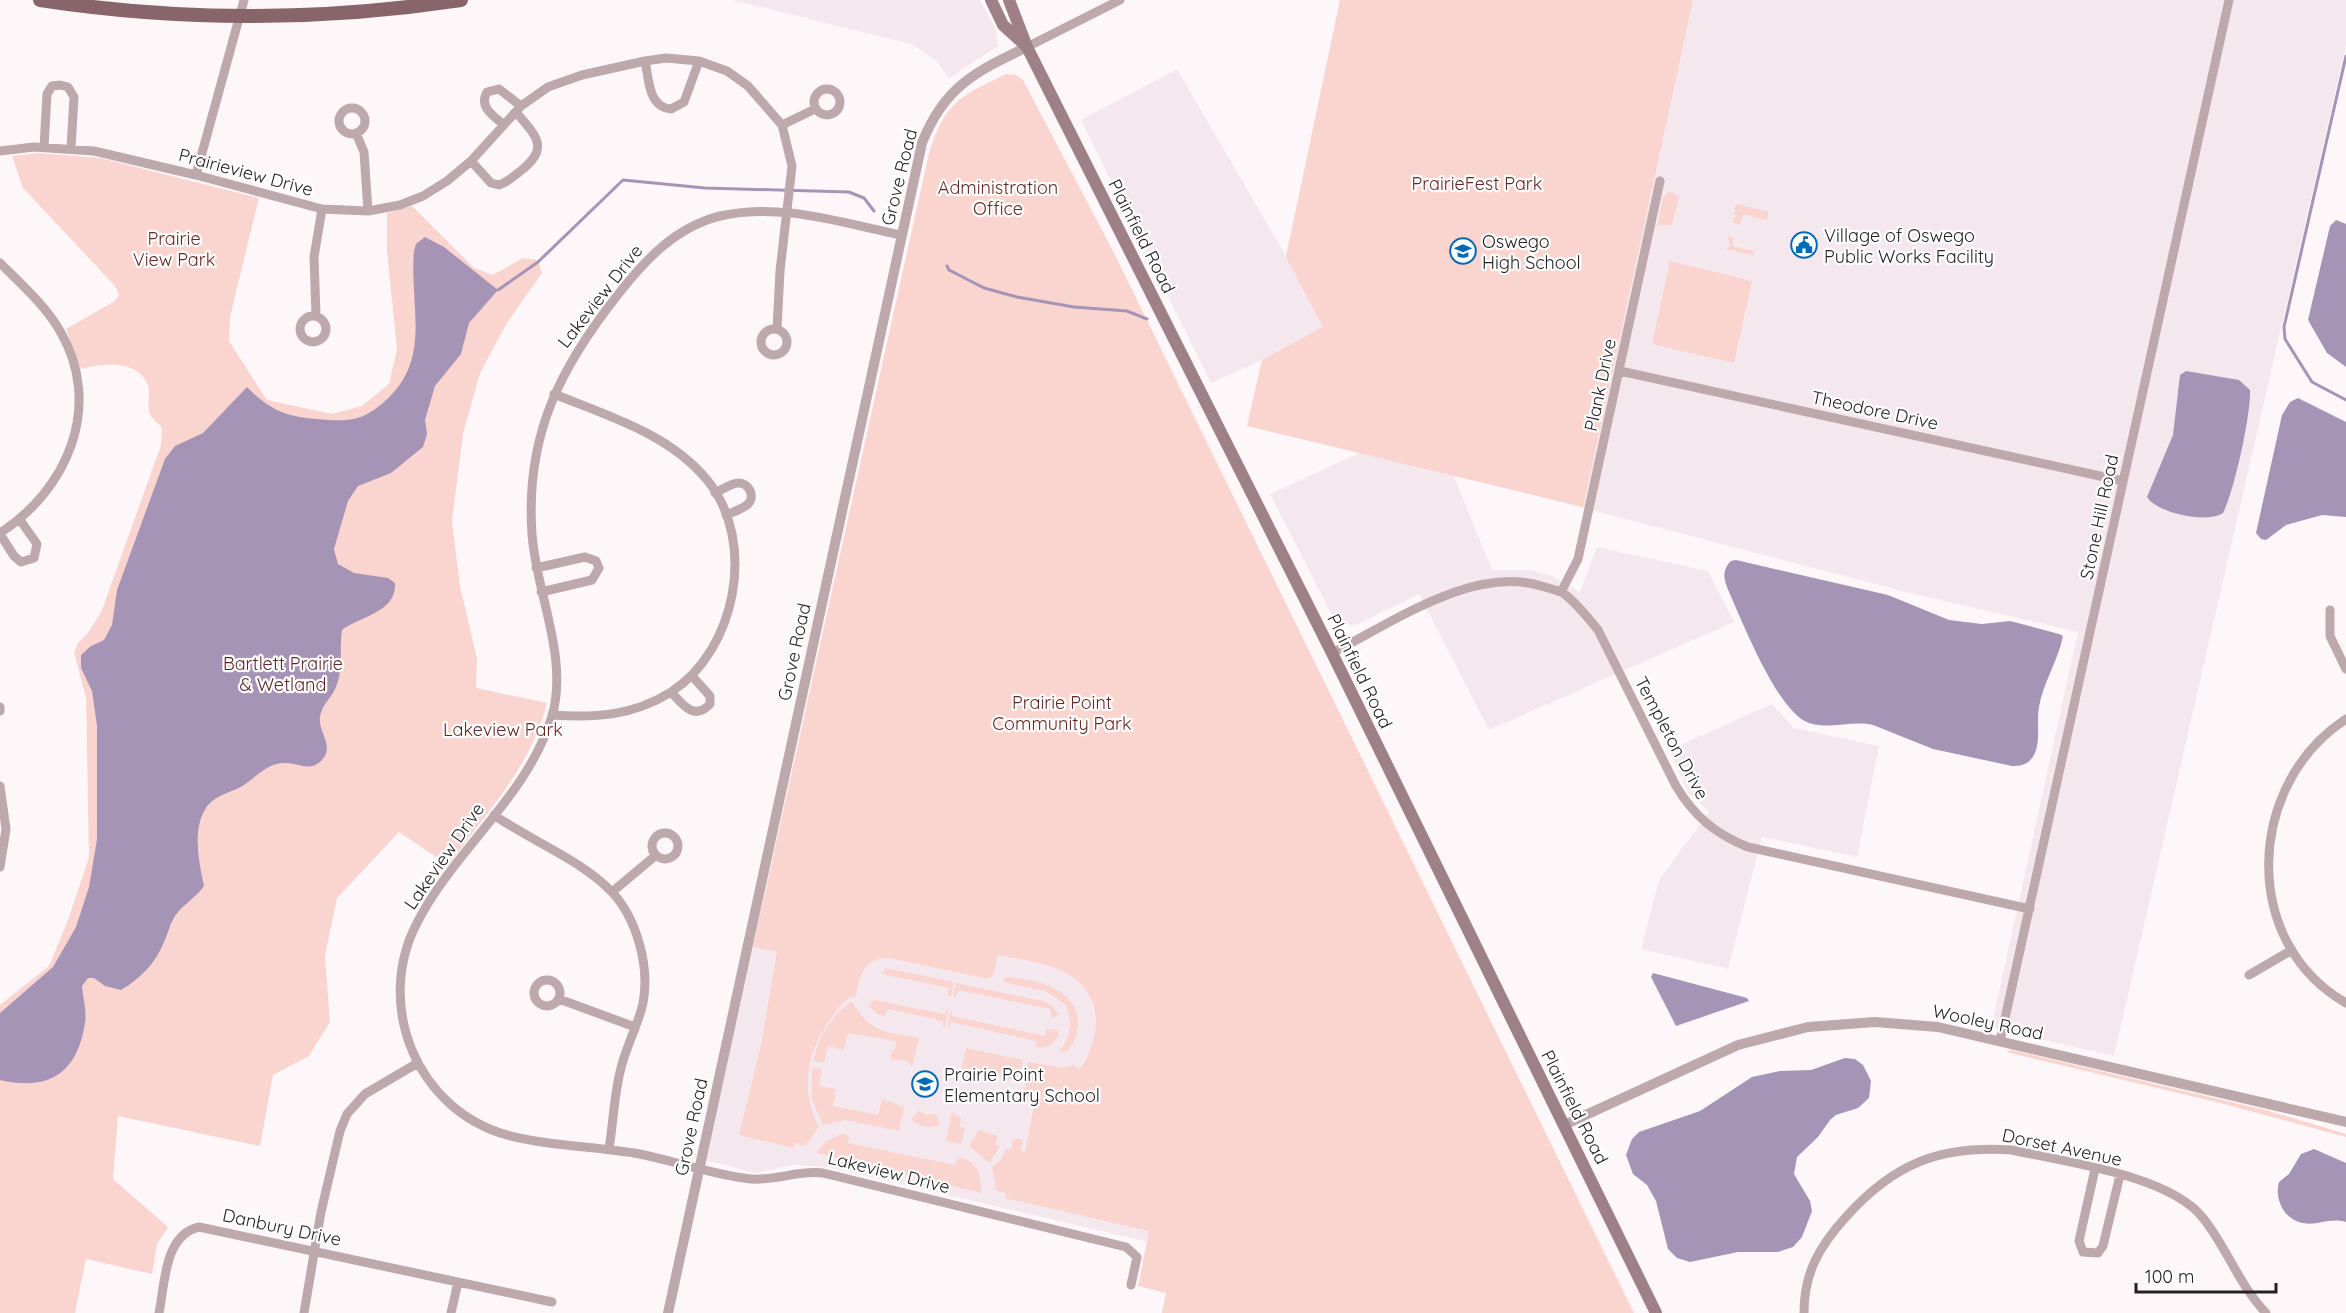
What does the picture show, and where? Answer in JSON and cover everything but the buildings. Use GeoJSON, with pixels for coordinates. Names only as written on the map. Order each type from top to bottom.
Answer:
{"type":"FeatureCollection","features":[{"type":"Feature","properties":{"kind":"main road"},"geometry":{"type":"LineString","coordinates":[[40,0],[149,12],[240,16],[376,10],[461,0]]}},
{"type":"Feature","properties":{"kind":"main road","name":"Plainfield Road"},"geometry":{"type":"LineString","coordinates":[[991,0],[1003,25],[1027,47]]}},
{"type":"Feature","properties":{"kind":"main road","name":"Plainfield Road"},"geometry":{"type":"LineString","coordinates":[[1009,0],[1027,47],[1332,653],[1656,1313]]}},
{"type":"Feature","properties":{"kind":"street"},"geometry":{"type":"LineString","coordinates":[[196,175],[244,0]]}},
{"type":"Feature","properties":{"kind":"street"},"geometry":{"type":"LineString","coordinates":[[1027,47],[1120,0]]}},
{"type":"Feature","properties":{"kind":"street","name":"Stone Hill Road"},"geometry":{"type":"LineString","coordinates":[[2000,1041],[2229,0]]}},
{"type":"Feature","properties":{"kind":"street","name":"Grove Road"},"geometry":{"type":"LineString","coordinates":[[668,1313],[922,143],[937,111],[967,78],[1027,47]]}},
{"type":"Feature","properties":{"kind":"street","name":"Prairieview Drive"},"geometry":{"type":"LineString","coordinates":[[0,151],[44,147],[71,148],[111,154],[322,209],[368,211],[400,205],[423,196],[457,174],[519,109],[540,92],[567,79],[666,58],[699,61],[727,71],[748,86],[782,125],[792,166],[780,271],[777,329]]}},
{"type":"Feature","properties":{"kind":"street"},"geometry":{"type":"LineString","coordinates":[[645,61],[652,95],[663,107],[671,109],[684,102],[699,61]]}},
{"type":"Feature","properties":{"kind":"street"},"geometry":{"type":"LineString","coordinates":[[44,147],[47,94],[52,87],[60,85],[68,87],[74,97],[71,148]]}},
{"type":"Feature","properties":{"kind":"street"},"geometry":{"type":"LineString","coordinates":[[471,161],[491,183],[499,185],[536,158],[539,150],[537,143],[519,109],[499,89],[487,93],[485,106],[504,125]]}},
{"type":"Feature","properties":{"kind":"street"},"geometry":{"type":"LineString","coordinates":[[782,125],[815,109]]}},
{"type":"Feature","properties":{"kind":"street"},"geometry":{"type":"LineString","coordinates":[[356,133],[363,152],[368,211]]}},
{"type":"Feature","properties":{"kind":"street","name":"Plank Drive"},"geometry":{"type":"LineString","coordinates":[[1561,592],[1578,559],[1660,181]]}},
{"type":"Feature","properties":{"kind":"street"},"geometry":{"type":"LineString","coordinates":[[316,315],[314,257],[322,209]]}},
{"type":"Feature","properties":{"kind":"street","name":"Lakeview Drive"},"geometry":{"type":"LineString","coordinates":[[901,236],[788,211],[749,211],[716,217],[684,231],[661,246],[638,269],[578,348],[554,394],[539,441],[531,492],[536,568],[554,655],[556,687],[552,716],[527,769],[424,908],[408,939],[401,968],[400,1002],[405,1032],[416,1064],[439,1094],[469,1119],[506,1135],[609,1149],[752,1179],[809,1171],[823,1173],[1126,1247],[1137,1257],[1131,1285]]}},
{"type":"Feature","properties":{"kind":"street"},"geometry":{"type":"LineString","coordinates":[[0,263],[42,306],[61,332],[76,376],[77,414],[68,455],[43,498],[20,520],[0,534],[14,556],[21,562],[34,558],[37,544],[20,520]]}},
{"type":"Feature","properties":{"kind":"street","name":"Theodore Drive"},"geometry":{"type":"LineString","coordinates":[[1620,371],[2123,481]]}},
{"type":"Feature","properties":{"kind":"street"},"geometry":{"type":"LineString","coordinates":[[552,716],[588,718],[617,714],[649,704],[671,692],[692,676],[714,647],[728,611],[735,578],[734,549],[726,515],[716,493],[701,474],[670,447],[643,431],[554,394]]}},
{"type":"Feature","properties":{"kind":"street"},"geometry":{"type":"LineString","coordinates":[[716,493],[737,482],[745,484],[751,491],[751,498],[747,505],[726,515]]}},
{"type":"Feature","properties":{"kind":"street"},"geometry":{"type":"LineString","coordinates":[[536,568],[585,557],[596,561],[599,568],[592,580],[541,592]]}},
{"type":"Feature","properties":{"kind":"street","name":"Templeton Drive"},"geometry":{"type":"LineString","coordinates":[[1332,653],[1472,585],[1498,580],[1523,581],[1561,592],[1581,609],[1598,630],[1676,786],[1689,808],[1708,826],[1728,839],[1748,847],[2030,909]]}},
{"type":"Feature","properties":{"kind":"street"},"geometry":{"type":"LineString","coordinates":[[2330,610],[2330,636],[2346,669]]}},
{"type":"Feature","properties":{"kind":"street"},"geometry":{"type":"LineString","coordinates":[[671,692],[687,710],[695,713],[704,711],[710,704],[710,696],[692,676]]}},
{"type":"Feature","properties":{"kind":"street"},"geometry":{"type":"LineString","coordinates":[[2346,719],[2313,746],[2294,771],[2278,802],[2269,838],[2268,870],[2272,897],[2292,950],[2315,978],[2346,1003]]}},
{"type":"Feature","properties":{"kind":"street"},"geometry":{"type":"LineString","coordinates":[[0,786],[6,829],[0,867]]}},
{"type":"Feature","properties":{"kind":"street"},"geometry":{"type":"LineString","coordinates":[[494,815],[578,866],[612,892],[633,927],[644,963],[643,1002],[620,1072],[609,1149]]}},
{"type":"Feature","properties":{"kind":"street"},"geometry":{"type":"LineString","coordinates":[[612,892],[655,856]]}},
{"type":"Feature","properties":{"kind":"street"},"geometry":{"type":"LineString","coordinates":[[2249,975],[2292,950]]}},
{"type":"Feature","properties":{"kind":"street"},"geometry":{"type":"LineString","coordinates":[[559,999],[635,1027]]}},
{"type":"Feature","properties":{"kind":"street","name":"Wooley Road"},"geometry":{"type":"LineString","coordinates":[[1564,1125],[1738,1046],[1808,1027],[1875,1022],[1928,1026],[2000,1041],[2346,1122]]}},
{"type":"Feature","properties":{"kind":"street"},"geometry":{"type":"LineString","coordinates":[[304,1313],[314,1250],[340,1131],[347,1114],[365,1094],[416,1064]]}},
{"type":"Feature","properties":{"kind":"street","name":"Dorset Avenue"},"geometry":{"type":"LineString","coordinates":[[1804,1313],[1806,1284],[1810,1268],[1826,1240],[1880,1183],[1918,1161],[1966,1149],[1989,1148],[2012,1150],[2095,1169],[2163,1189],[2197,1211],[2217,1236],[2247,1290],[2266,1313]]}},
{"type":"Feature","properties":{"kind":"street"},"geometry":{"type":"LineString","coordinates":[[2095,1169],[2079,1241],[2083,1252],[2088,1254],[2098,1253],[2103,1246],[2120,1175]]}},
{"type":"Feature","properties":{"kind":"street","name":"Danbury Drive"},"geometry":{"type":"LineString","coordinates":[[159,1313],[171,1252],[179,1237],[192,1229],[205,1227],[552,1302]]}},
{"type":"Feature","properties":{"kind":"street"},"geometry":{"type":"LineString","coordinates":[[451,1313],[458,1282]]}},
{"type":"Feature","properties":{"kind":"shaded area"},"geometry":{"type":"Polygon","coordinates":[[[732,0],[980,0],[996,30],[998,46],[949,78],[936,60],[911,44],[732,0]]]}},
{"type":"Feature","properties":{"kind":"shaded area"},"geometry":{"type":"Polygon","coordinates":[[[1340,0],[2346,0],[2346,45],[2114,1056],[1991,1028],[2078,632],[1910,593],[1453,474],[1492,570],[1530,570],[1552,576],[1580,592],[1597,547],[1708,571],[1734,622],[1489,730],[1419,594],[1356,625],[1341,624],[1334,619],[1270,494],[1361,452],[1247,426],[1262,360],[1211,383],[1081,120],[1177,69],[1286,256],[1340,0]]]}},
{"type":"Feature","properties":{"kind":"shaded area"},"geometry":{"type":"Polygon","coordinates":[[[2336,220],[2346,224],[2346,367],[2327,353],[2308,320],[2330,226],[2336,220]]]}},
{"type":"Feature","properties":{"kind":"shaded area"},"geometry":{"type":"Polygon","coordinates":[[[425,237],[444,247],[498,290],[469,323],[461,354],[435,386],[425,420],[427,434],[423,447],[391,473],[358,486],[348,501],[334,549],[338,564],[354,573],[388,578],[395,583],[394,593],[384,607],[342,630],[338,682],[322,709],[320,717],[327,744],[326,755],[313,766],[283,763],[272,766],[244,785],[216,798],[208,805],[198,834],[204,886],[175,916],[152,964],[135,981],[121,990],[105,986],[94,978],[88,978],[82,986],[85,1019],[81,1041],[68,1066],[58,1075],[33,1083],[0,1080],[0,1013],[53,967],[76,927],[89,887],[97,839],[97,726],[92,691],[81,668],[81,655],[91,646],[104,640],[112,625],[117,590],[165,459],[175,446],[203,433],[247,387],[275,409],[294,416],[316,419],[358,418],[384,402],[399,385],[409,368],[414,350],[416,331],[414,251],[416,244],[425,237]]]}},
{"type":"Feature","properties":{"kind":"shaded area"},"geometry":{"type":"Polygon","coordinates":[[[2186,371],[2239,380],[2250,390],[2245,434],[2237,471],[2223,513],[2216,516],[2195,517],[2171,512],[2152,503],[2147,497],[2173,435],[2180,375],[2186,371]]]}},
{"type":"Feature","properties":{"kind":"shaded area"},"geometry":{"type":"Polygon","coordinates":[[[2298,398],[2346,422],[2346,517],[2322,515],[2286,525],[2266,540],[2261,539],[2256,533],[2282,415],[2290,402],[2298,398]]]}},
{"type":"Feature","properties":{"kind":"shaded area"},"geometry":{"type":"Polygon","coordinates":[[[1736,560],[1888,595],[1949,620],[1982,624],[2010,621],[2063,636],[2041,698],[2037,747],[2032,758],[2023,765],[2012,766],[1933,749],[1873,725],[1817,725],[1797,716],[1785,703],[1763,665],[1727,588],[1724,576],[1726,568],[1731,561],[1736,560]]]}},
{"type":"Feature","properties":{"kind":"shaded area"},"geometry":{"type":"Polygon","coordinates":[[[1772,704],[1794,728],[1879,746],[1857,857],[1762,837],[1728,969],[1641,949],[1659,880],[1709,812],[1688,792],[1669,750],[1772,704]]]}},
{"type":"Feature","properties":{"kind":"shaded area","name":"Prairie Point Elementary School"},"geometry":{"type":"Polygon","coordinates":[[[753,947],[862,970],[877,958],[888,958],[988,979],[998,955],[1056,968],[1072,976],[1089,994],[1097,1024],[1093,1046],[1076,1073],[1179,1096],[1148,1242],[828,1167],[794,1165],[755,1173],[706,1160],[753,947]]]}},
{"type":"Feature","properties":{"kind":"shaded area"},"geometry":{"type":"Polygon","coordinates":[[[1653,973],[1747,998],[1749,1001],[1676,1026],[1651,977],[1653,973]]]}},
{"type":"Feature","properties":{"kind":"shaded area"},"geometry":{"type":"Polygon","coordinates":[[[1845,1058],[1855,1059],[1863,1065],[1871,1081],[1869,1098],[1858,1108],[1836,1115],[1797,1157],[1794,1174],[1810,1201],[1812,1211],[1802,1237],[1793,1247],[1778,1252],[1738,1252],[1690,1262],[1677,1258],[1668,1249],[1656,1201],[1647,1185],[1633,1174],[1626,1155],[1632,1139],[1639,1132],[1700,1111],[1752,1077],[1780,1071],[1811,1070],[1845,1058]]]}},
{"type":"Feature","properties":{"kind":"shaded area"},"geometry":{"type":"Polygon","coordinates":[[[2314,1149],[2346,1163],[2346,1222],[2334,1220],[2303,1223],[2296,1221],[2286,1213],[2279,1201],[2279,1182],[2289,1174],[2301,1154],[2314,1149]]]}},
{"type":"Feature","properties":{"kind":"green space","name":"PrairieFest Park"},"geometry":{"type":"Polygon","coordinates":[[[1340,0],[1693,0],[1583,507],[1247,426],[1262,360],[1323,327],[1286,257],[1340,0]]]}},
{"type":"Feature","properties":{"kind":"green space","name":"Prairie Point Community Park"},"geometry":{"type":"Polygon","coordinates":[[[1006,74],[1016,75],[1023,80],[1113,251],[1634,1313],[1162,1313],[1166,1293],[1138,1286],[1149,1231],[1005,1198],[1006,1193],[996,1191],[992,1167],[999,1162],[1006,1149],[1011,1149],[1013,1138],[1023,1140],[1021,1151],[1025,1152],[1037,1091],[1034,1090],[1031,1101],[1021,1099],[1024,1087],[1027,1088],[1024,1081],[1028,1062],[1064,1068],[1073,1065],[1079,1069],[1093,1043],[1095,1029],[1092,1002],[1076,979],[1047,965],[998,955],[993,975],[988,979],[888,958],[873,961],[861,975],[856,996],[845,1001],[837,1010],[817,1043],[809,1070],[808,1085],[809,1099],[819,1127],[805,1146],[795,1143],[793,1148],[739,1135],[761,1045],[777,952],[753,947],[929,153],[948,111],[965,95],[1006,74]]]}},
{"type":"Feature","properties":{"kind":"green space","name":"Bartlett Prairie & Wetland"},"geometry":{"type":"Polygon","coordinates":[[[38,153],[100,158],[259,198],[230,317],[229,341],[267,400],[332,414],[362,406],[389,384],[397,349],[387,251],[387,213],[412,206],[474,268],[493,275],[523,258],[538,260],[542,273],[507,323],[480,373],[463,434],[452,521],[460,586],[477,658],[476,688],[547,703],[540,726],[519,768],[506,789],[448,865],[399,832],[337,898],[325,956],[330,1022],[309,1056],[273,1075],[260,1146],[118,1116],[113,1179],[168,1227],[157,1244],[152,1274],[86,1259],[75,1313],[0,1313],[0,1005],[49,966],[68,920],[89,857],[86,698],[74,652],[102,610],[161,445],[162,428],[150,414],[148,385],[136,370],[118,365],[80,369],[66,329],[115,301],[119,294],[115,286],[23,188],[12,156],[38,153]]]}},
{"type":"Feature","properties":{"kind":"green space"},"geometry":{"type":"Polygon","coordinates":[[[1669,191],[1679,197],[1672,225],[1658,225],[1662,200],[1669,191]]]}},
{"type":"Feature","properties":{"kind":"green space"},"geometry":{"type":"Polygon","coordinates":[[[1736,204],[1769,212],[1767,220],[1743,214],[1740,225],[1732,222],[1737,215],[1734,214],[1736,204]]]}},
{"type":"Feature","properties":{"kind":"green space"},"geometry":{"type":"Polygon","coordinates":[[[1728,235],[1733,238],[1733,246],[1754,251],[1753,255],[1726,249],[1730,246],[1728,235]]]}},
{"type":"Feature","properties":{"kind":"green space"},"geometry":{"type":"Polygon","coordinates":[[[1670,261],[1752,281],[1734,363],[1652,344],[1670,261]]]}},
{"type":"Feature","properties":{"kind":"green space"},"geometry":{"type":"Polygon","coordinates":[[[885,968],[954,982],[951,997],[948,996],[949,988],[882,974],[885,968]]]}},
{"type":"Feature","properties":{"kind":"green space"},"geometry":{"type":"Polygon","coordinates":[[[1005,977],[1040,983],[1051,987],[1070,1000],[1075,1009],[1078,1025],[1077,1034],[1067,1051],[1060,1052],[1070,1029],[1065,1004],[1047,992],[1004,982],[1005,977]]]}},
{"type":"Feature","properties":{"kind":"green space"},"geometry":{"type":"Polygon","coordinates":[[[956,983],[1043,1001],[1051,1005],[1059,1015],[1052,1018],[1050,1009],[958,990],[956,997],[953,997],[956,983]]]}},
{"type":"Feature","properties":{"kind":"green space"},"geometry":{"type":"Polygon","coordinates":[[[874,1000],[944,1014],[949,1007],[944,1030],[943,1021],[888,1009],[885,1016],[877,1014],[869,1006],[874,1000]]]}},
{"type":"Feature","properties":{"kind":"green space"},"geometry":{"type":"Polygon","coordinates":[[[852,1002],[873,1026],[887,1032],[919,1038],[912,1067],[908,1061],[890,1059],[892,1050],[895,1050],[896,1041],[848,1033],[844,1050],[828,1046],[824,1063],[814,1061],[818,1045],[832,1020],[852,1002]]]}},
{"type":"Feature","properties":{"kind":"green space"},"geometry":{"type":"Polygon","coordinates":[[[951,1007],[952,1016],[1045,1036],[1046,1029],[1058,1030],[1058,1036],[1054,1042],[1042,1047],[1035,1046],[1036,1041],[951,1022],[947,1030],[951,1007]]]}},
{"type":"Feature","properties":{"kind":"green space"},"geometry":{"type":"Polygon","coordinates":[[[966,1048],[1023,1060],[1019,1081],[971,1071],[960,1076],[966,1048]]]}},
{"type":"Feature","properties":{"kind":"green space"},"geometry":{"type":"Polygon","coordinates":[[[2012,1050],[2269,1111],[2346,1134],[2346,1137],[2220,1103],[2006,1052],[2012,1050]]]}},
{"type":"Feature","properties":{"kind":"green space"},"geometry":{"type":"Polygon","coordinates":[[[812,1068],[822,1069],[819,1086],[836,1089],[833,1106],[878,1115],[882,1099],[904,1107],[899,1131],[845,1120],[823,1125],[812,1099],[812,1068]]]}},
{"type":"Feature","properties":{"kind":"green space"},"geometry":{"type":"Polygon","coordinates":[[[919,1111],[927,1115],[936,1114],[940,1125],[932,1127],[914,1122],[911,1119],[919,1111]]]}},
{"type":"Feature","properties":{"kind":"green space"},"geometry":{"type":"Polygon","coordinates":[[[952,1112],[961,1118],[960,1127],[965,1128],[961,1144],[946,1141],[952,1112]]]}},
{"type":"Feature","properties":{"kind":"green space"},"geometry":{"type":"Polygon","coordinates":[[[979,1130],[997,1136],[996,1145],[1000,1146],[990,1163],[969,1146],[979,1130]]]}},
{"type":"Feature","properties":{"kind":"green space"},"geometry":{"type":"Polygon","coordinates":[[[842,1134],[849,1136],[848,1143],[955,1165],[958,1158],[964,1159],[974,1165],[977,1170],[981,1181],[981,1193],[817,1153],[826,1141],[842,1134]]]}},
{"type":"Feature","properties":{"kind":"waterway"},"geometry":{"type":"LineString","coordinates":[[2346,56],[2284,327],[2285,339],[2312,382],[2346,400]]}},
{"type":"Feature","properties":{"kind":"waterway"},"geometry":{"type":"LineString","coordinates":[[498,290],[538,262],[623,180],[705,188],[849,192],[864,198],[874,211]]}},
{"type":"Feature","properties":{"kind":"waterway"},"geometry":{"type":"LineString","coordinates":[[947,266],[949,270],[984,288],[1017,297],[1074,307],[1127,311],[1147,319]]}},
{"type":"Feature","properties":{"kind":"place","name":"Village of Oswego Public Works Facility"},"geometry":{"type":"Point","coordinates":[1804,245]}},
{"type":"Feature","properties":{"kind":"place","name":"Oswego High School"},"geometry":{"type":"Point","coordinates":[1463,251]}},
{"type":"Feature","properties":{"kind":"place","name":"Prairie Point Elementary School"},"geometry":{"type":"Point","coordinates":[925,1084]}},
{"type":"Feature","properties":{"kind":"park label","name":"Administration Office"},"geometry":{"type":"Point","coordinates":[998,198]}},
{"type":"Feature","properties":{"kind":"park label","name":"Prairie View Park"},"geometry":{"type":"Point","coordinates":[174,248]}},
{"type":"Feature","properties":{"kind":"park label","name":"Lakeview Park"},"geometry":{"type":"Point","coordinates":[503,729]}}]}
